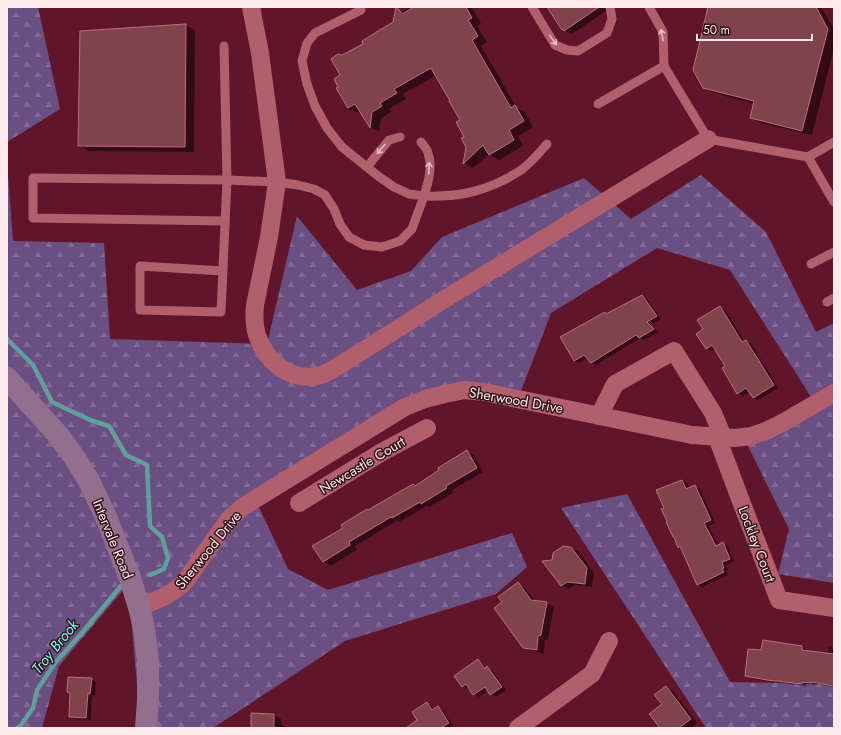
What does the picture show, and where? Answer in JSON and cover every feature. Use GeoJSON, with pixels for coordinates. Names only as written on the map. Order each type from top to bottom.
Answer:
{"type":"FeatureCollection","features":[{"type":"Feature","properties":{"kind":"street"},"geometry":{"type":"LineString","coordinates":[[251,7],[260,53],[277,182],[269,237],[254,315],[255,327],[258,336],[273,363],[291,374],[312,377],[322,375],[340,365],[708,139]]}},
{"type":"Feature","properties":{"kind":"street"},"geometry":{"type":"LineString","coordinates":[[599,416],[615,384],[674,351],[713,413],[720,437]]}},
{"type":"Feature","properties":{"kind":"street","name":"Intervale Road"},"geometry":{"type":"LineString","coordinates":[[7,378],[58,435],[75,458],[89,481],[106,517],[130,578],[144,628],[148,660],[148,702],[146,728]]}},
{"type":"Feature","properties":{"kind":"street","name":"Sherwood Drive"},"geometry":{"type":"LineString","coordinates":[[139,607],[168,596],[177,590],[184,583],[229,519],[244,506],[405,407],[424,399],[465,390],[484,392],[692,435],[735,438],[751,436],[766,431],[834,392]]}},
{"type":"Feature","properties":{"kind":"street","name":"Newcastle Court"},"geometry":{"type":"LineString","coordinates":[[299,503],[382,452],[427,428]]}},
{"type":"Feature","properties":{"kind":"street"},"geometry":{"type":"LineString","coordinates":[[368,430],[382,452]]}},
{"type":"Feature","properties":{"kind":"street","name":"Lockley Court"},"geometry":{"type":"LineString","coordinates":[[720,437],[738,496],[779,600],[834,608]]}},
{"type":"Feature","properties":{"kind":"street"},"geometry":{"type":"LineString","coordinates":[[518,728],[592,674],[610,641]]}},
{"type":"Feature","properties":{"kind":"lane"},"geometry":{"type":"LineString","coordinates":[[532,7],[555,45],[567,50],[578,51],[607,33],[612,20],[610,7]]}},
{"type":"Feature","properties":{"kind":"lane"},"geometry":{"type":"LineString","coordinates":[[649,7],[663,32],[664,66],[708,139],[808,157],[834,142]]}},
{"type":"Feature","properties":{"kind":"lane"},"geometry":{"type":"LineString","coordinates":[[361,10],[315,33],[307,43],[302,60],[307,84],[327,128],[342,147],[394,187],[408,194],[424,196],[469,193],[495,184],[521,171],[536,158],[548,144]]}},
{"type":"Feature","properties":{"kind":"lane"},"geometry":{"type":"LineString","coordinates":[[223,271],[140,266],[140,310],[221,312],[223,271],[225,221],[227,180],[224,46]]}},
{"type":"Feature","properties":{"kind":"lane"},"geometry":{"type":"LineString","coordinates":[[598,104],[664,66]]}},
{"type":"Feature","properties":{"kind":"lane"},"geometry":{"type":"LineString","coordinates":[[367,167],[389,140],[400,137]]}},
{"type":"Feature","properties":{"kind":"lane"},"geometry":{"type":"LineString","coordinates":[[225,221],[33,218],[33,178],[227,180],[277,182],[314,188],[326,195],[334,208],[340,224],[348,236],[364,245],[382,247],[400,241],[412,229],[428,184],[430,167],[428,152],[421,142]]}},
{"type":"Feature","properties":{"kind":"lane"},"geometry":{"type":"LineString","coordinates":[[808,157],[834,202]]}},
{"type":"Feature","properties":{"kind":"lane"},"geometry":{"type":"LineString","coordinates":[[811,264],[834,252]]}},
{"type":"Feature","properties":{"kind":"green space"},"geometry":{"type":"Polygon","coordinates":[[[7,7],[38,7],[60,109],[7,142],[7,7]]]}},
{"type":"Feature","properties":{"kind":"green space"},"geometry":{"type":"Polygon","coordinates":[[[7,161],[13,241],[104,243],[110,339],[267,344],[297,216],[357,290],[411,271],[442,237],[584,178],[631,219],[701,175],[766,232],[816,332],[834,323],[834,583],[778,574],[789,529],[745,440],[815,403],[730,270],[657,248],[551,313],[518,399],[438,394],[255,499],[288,569],[328,590],[512,533],[527,567],[496,594],[345,641],[213,728],[141,728],[128,584],[59,666],[42,728],[7,728],[7,161]]]}},
{"type":"Feature","properties":{"kind":"green space"},"geometry":{"type":"Polygon","coordinates":[[[627,494],[730,682],[834,684],[834,728],[706,728],[561,508],[627,494]]]}},
{"type":"Feature","properties":{"kind":"building"},"geometry":{"type":"Polygon","coordinates":[[[396,7],[402,14],[414,7],[466,7],[472,18],[468,20],[478,36],[472,40],[511,108],[515,105],[524,121],[509,130],[514,140],[489,155],[483,145],[463,164],[466,147],[461,138],[464,137],[456,122],[460,120],[431,68],[394,89],[397,93],[380,103],[382,106],[372,112],[370,128],[355,104],[348,108],[336,88],[338,87],[334,79],[340,75],[331,59],[338,54],[342,55],[363,44],[362,41],[393,22],[396,7]]]}},
{"type":"Feature","properties":{"kind":"building"},"geometry":{"type":"Polygon","coordinates":[[[547,7],[599,7],[564,31],[547,7]]]}},
{"type":"Feature","properties":{"kind":"building"},"geometry":{"type":"Polygon","coordinates":[[[708,7],[816,7],[828,29],[802,131],[750,118],[754,101],[703,88],[693,70],[708,7]]]}},
{"type":"Feature","properties":{"kind":"building"},"geometry":{"type":"Polygon","coordinates":[[[186,24],[185,147],[78,146],[80,31],[186,24]]]}},
{"type":"Feature","properties":{"kind":"building"},"geometry":{"type":"Polygon","coordinates":[[[642,295],[657,316],[647,322],[654,329],[639,338],[636,335],[591,363],[584,355],[574,361],[560,337],[605,312],[606,314],[642,295]]]}},
{"type":"Feature","properties":{"kind":"building"},"geometry":{"type":"Polygon","coordinates":[[[720,306],[742,342],[746,340],[774,385],[753,398],[746,388],[737,394],[722,368],[725,366],[712,345],[706,349],[696,334],[703,329],[697,320],[720,306]]]}},
{"type":"Feature","properties":{"kind":"building"},"geometry":{"type":"Polygon","coordinates":[[[467,450],[477,468],[446,486],[447,488],[421,504],[420,502],[392,518],[391,517],[349,542],[350,545],[323,562],[312,546],[343,528],[341,525],[367,509],[368,510],[413,484],[415,486],[439,470],[438,468],[467,450]]]}},
{"type":"Feature","properties":{"kind":"building"},"geometry":{"type":"Polygon","coordinates":[[[682,480],[686,489],[695,485],[711,520],[704,523],[716,546],[723,542],[730,559],[722,562],[724,568],[722,569],[724,572],[697,585],[680,546],[678,548],[666,522],[667,521],[661,509],[664,508],[656,490],[682,480]]]}},
{"type":"Feature","properties":{"kind":"building"},"geometry":{"type":"Polygon","coordinates":[[[563,546],[571,547],[587,568],[585,584],[567,582],[561,586],[542,561],[552,560],[553,553],[563,546]]]}},
{"type":"Feature","properties":{"kind":"building"},"geometry":{"type":"Polygon","coordinates":[[[518,582],[531,600],[547,602],[541,635],[538,636],[537,650],[523,648],[494,608],[502,602],[498,597],[518,582]]]}},
{"type":"Feature","properties":{"kind":"building"},"geometry":{"type":"Polygon","coordinates":[[[763,640],[802,646],[802,650],[834,654],[834,686],[812,682],[802,682],[802,684],[745,676],[748,649],[761,650],[763,640]]]}},
{"type":"Feature","properties":{"kind":"building"},"geometry":{"type":"Polygon","coordinates":[[[478,659],[485,669],[487,666],[502,687],[490,695],[485,687],[473,695],[466,684],[462,687],[454,676],[478,659]]]}},
{"type":"Feature","properties":{"kind":"building"},"geometry":{"type":"Polygon","coordinates":[[[68,677],[92,678],[90,694],[88,693],[86,718],[69,717],[70,693],[67,692],[68,677]]]}},
{"type":"Feature","properties":{"kind":"building"},"geometry":{"type":"Polygon","coordinates":[[[666,686],[691,719],[679,728],[660,728],[649,714],[662,704],[654,695],[666,686]]]}},
{"type":"Feature","properties":{"kind":"building"},"geometry":{"type":"Polygon","coordinates":[[[427,702],[432,710],[438,706],[449,723],[441,728],[406,728],[417,720],[412,712],[427,702]]]}},
{"type":"Feature","properties":{"kind":"building"},"geometry":{"type":"Polygon","coordinates":[[[251,713],[274,714],[274,728],[251,728],[251,713]]]}},
{"type":"Feature","properties":{"kind":"waterway","name":"Troy Brook"},"geometry":{"type":"LineString","coordinates":[[7,339],[33,365],[52,402],[90,420],[109,426],[126,455],[147,465],[150,526],[162,537],[168,558],[164,569],[150,575]]}},
{"type":"Feature","properties":{"kind":"waterway","name":"Troy Brook"},"geometry":{"type":"LineString","coordinates":[[17,728],[21,725],[33,708],[37,690],[55,663],[121,586]]}}]}
